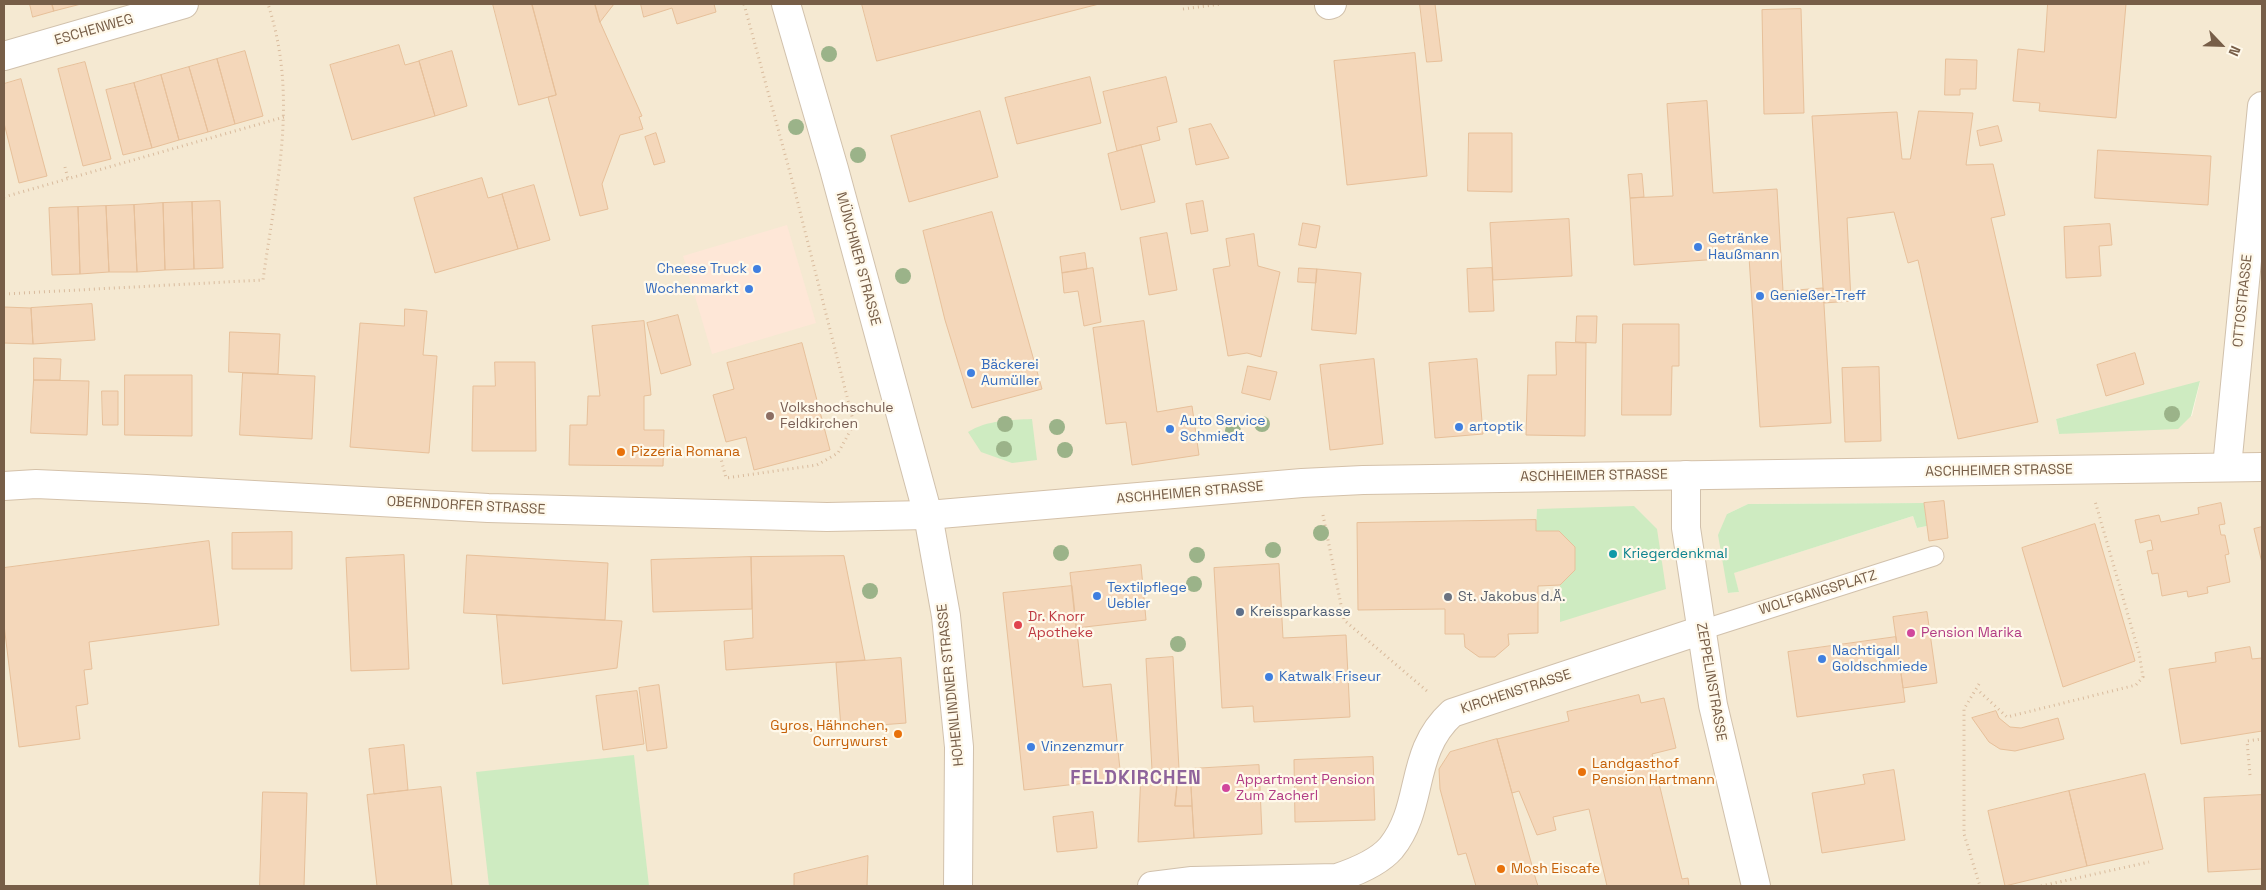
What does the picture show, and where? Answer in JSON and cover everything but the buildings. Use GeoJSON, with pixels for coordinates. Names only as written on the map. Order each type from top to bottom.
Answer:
{"type":"FeatureCollection","features":[{"type":"Feature","properties":{"kind":"street","name":"ESCHENWEG"},"geometry":{"type":"LineString","coordinates":[[4,56],[184,4]]}},
{"type":"Feature","properties":{"kind":"street","name":"MÜNCHNER STRASSE"},"geometry":{"type":"LineString","coordinates":[[786,4],[836,177],[928,515]]}},
{"type":"Feature","properties":{"kind":"street","name":"OTTOSTRASSE"},"geometry":{"type":"LineString","coordinates":[[2227,467],[2262,106]]}},
{"type":"Feature","properties":{"kind":"street","name":"ASCHHEIMER STRASSE"},"geometry":{"type":"LineString","coordinates":[[928,515],[1317,482],[1686,474],[1898,473],[2262,466]]}},
{"type":"Feature","properties":{"kind":"street","name":"ZEPPELINSTRASSE"},"geometry":{"type":"LineString","coordinates":[[1686,474],[1686,528],[1713,706],[1756,886]]}},
{"type":"Feature","properties":{"kind":"street","name":"OBERNDORFER STRASSE"},"geometry":{"type":"LineString","coordinates":[[4,486],[36,484],[100,486],[488,508],[826,517],[928,515]]}},
{"type":"Feature","properties":{"kind":"street","name":"HOHENLINDNER STRASSE"},"geometry":{"type":"LineString","coordinates":[[928,515],[946,616],[959,747],[958,886]]}},
{"type":"Feature","properties":{"kind":"street","name":"KIRCHENSTRASSE"},"geometry":{"type":"LineString","coordinates":[[1152,886],[1192,881],[1337,878],[1359,870],[1390,849],[1400,834],[1414,795],[1424,751],[1438,725],[1452,713],[1702,630]]}},
{"type":"Feature","properties":{"kind":"lane","name":"WOLFGANGSPLATZ"},"geometry":{"type":"LineString","coordinates":[[1702,630],[1934,556]]}},
{"type":"Feature","properties":{"kind":"path"},"geometry":{"type":"LineString","coordinates":[[4,294],[264,280],[278,180],[284,117],[284,90],[280,58],[268,4]]}},
{"type":"Feature","properties":{"kind":"path"},"geometry":{"type":"LineString","coordinates":[[719,450],[726,478],[817,465],[838,453],[854,424],[792,180],[744,4]]}},
{"type":"Feature","properties":{"kind":"path"},"geometry":{"type":"LineString","coordinates":[[1183,9],[1221,4]]}},
{"type":"Feature","properties":{"kind":"path"},"geometry":{"type":"LineString","coordinates":[[4,197],[284,117]]}},
{"type":"Feature","properties":{"kind":"path"},"geometry":{"type":"LineString","coordinates":[[65,168],[68,179]]}},
{"type":"Feature","properties":{"kind":"path"},"geometry":{"type":"LineString","coordinates":[[1317,482],[1344,620],[1452,713]]}},
{"type":"Feature","properties":{"kind":"path"},"geometry":{"type":"LineString","coordinates":[[1980,692],[2007,717],[2136,685],[2143,677],[2140,653],[2093,494]]}},
{"type":"Feature","properties":{"kind":"path"},"geometry":{"type":"LineString","coordinates":[[1979,684],[1964,708],[1964,834],[1980,886]]}},
{"type":"Feature","properties":{"kind":"path"},"geometry":{"type":"LineString","coordinates":[[2250,775],[2247,742],[2262,739]]}},
{"type":"Feature","properties":{"kind":"path"},"geometry":{"type":"LineString","coordinates":[[2041,886],[2149,862]]}},
{"type":"Feature","properties":{"kind":"shaded area"},"geometry":{"type":"Polygon","coordinates":[[[4,4],[2262,4],[2262,886],[4,886],[4,4]],[[2200,382],[2056,419],[2059,434],[2192,416],[2200,382]],[[1924,503],[1748,504],[1727,514],[1728,593],[1739,592],[1733,573],[1913,516],[1917,528],[1927,526],[1924,503]],[[1559,531],[1575,547],[1575,570],[1666,589],[1559,531]]]}},
{"type":"Feature","properties":{"kind":"shaded area","name":"Wochenmarkt"},"geometry":{"type":"Polygon","coordinates":[[[787,225],[816,323],[712,354],[683,256],[787,225]]]}},
{"type":"Feature","properties":{"kind":"green space"},"geometry":{"type":"Polygon","coordinates":[[[2200,381],[2191,416],[2178,429],[2059,434],[2056,419],[2200,381]]]}},
{"type":"Feature","properties":{"kind":"green space"},"geometry":{"type":"Polygon","coordinates":[[[1032,419],[1037,460],[1012,463],[981,452],[968,432],[991,423],[1032,419]]]}},
{"type":"Feature","properties":{"kind":"green space"},"geometry":{"type":"Polygon","coordinates":[[[1924,503],[1927,526],[1917,528],[1913,516],[1734,573],[1739,592],[1728,593],[1718,535],[1727,514],[1748,504],[1924,503]]]}},
{"type":"Feature","properties":{"kind":"green space"},"geometry":{"type":"Polygon","coordinates":[[[1634,506],[1657,529],[1666,589],[1560,622],[1560,585],[1575,570],[1575,547],[1559,531],[1536,531],[1537,509],[1634,506]]]}},
{"type":"Feature","properties":{"kind":"green space"},"geometry":{"type":"Polygon","coordinates":[[[634,755],[649,886],[489,886],[476,772],[634,755]]]}},
{"type":"Feature","properties":{"kind":"place","name":"Getränke Haußmann"},"geometry":{"type":"Point","coordinates":[1698,247]}},
{"type":"Feature","properties":{"kind":"place","name":"Cheese Truck"},"geometry":{"type":"Point","coordinates":[757,269]}},
{"type":"Feature","properties":{"kind":"place","name":"Wochenmarkt"},"geometry":{"type":"Point","coordinates":[749,289]}},
{"type":"Feature","properties":{"kind":"place","name":"Genießer-Treff"},"geometry":{"type":"Point","coordinates":[1760,296]}},
{"type":"Feature","properties":{"kind":"place","name":"Bäckerei Aumüller"},"geometry":{"type":"Point","coordinates":[971,373]}},
{"type":"Feature","properties":{"kind":"place","name":"Volkshochschule Feldkirchen"},"geometry":{"type":"Point","coordinates":[770,416]}},
{"type":"Feature","properties":{"kind":"place","name":"artoptik"},"geometry":{"type":"Point","coordinates":[1459,427]}},
{"type":"Feature","properties":{"kind":"place","name":"Auto Service Schmiedt"},"geometry":{"type":"Point","coordinates":[1170,429]}},
{"type":"Feature","properties":{"kind":"place","name":"Pizzeria Romana"},"geometry":{"type":"Point","coordinates":[621,452]}},
{"type":"Feature","properties":{"kind":"place","name":"Kriegerdenkmal"},"geometry":{"type":"Point","coordinates":[1613,554]}},
{"type":"Feature","properties":{"kind":"place","name":"Textilpflege Uebler"},"geometry":{"type":"Point","coordinates":[1097,596]}},
{"type":"Feature","properties":{"kind":"place","name":"St. Jakobus d.Ä."},"geometry":{"type":"Point","coordinates":[1448,597]}},
{"type":"Feature","properties":{"kind":"place","name":"Kreissparkasse"},"geometry":{"type":"Point","coordinates":[1240,612]}},
{"type":"Feature","properties":{"kind":"place","name":"Dr. Knorr Apotheke"},"geometry":{"type":"Point","coordinates":[1018,625]}},
{"type":"Feature","properties":{"kind":"place","name":"Pension Marika"},"geometry":{"type":"Point","coordinates":[1911,633]}},
{"type":"Feature","properties":{"kind":"place","name":"Nachtigall Goldschmiede"},"geometry":{"type":"Point","coordinates":[1822,659]}},
{"type":"Feature","properties":{"kind":"place","name":"Katwalk Friseur"},"geometry":{"type":"Point","coordinates":[1269,677]}},
{"type":"Feature","properties":{"kind":"place","name":"Gyros, Hähnchen, Currywurst"},"geometry":{"type":"Point","coordinates":[898,734]}},
{"type":"Feature","properties":{"kind":"place","name":"Vinzenzmurr"},"geometry":{"type":"Point","coordinates":[1031,747]}},
{"type":"Feature","properties":{"kind":"place","name":"Landgasthof Pension Hartmann"},"geometry":{"type":"Point","coordinates":[1582,772]}},
{"type":"Feature","properties":{"kind":"place","name":"Appartment Pension Zum Zacherl"},"geometry":{"type":"Point","coordinates":[1226,788]}},
{"type":"Feature","properties":{"kind":"place","name":"Mosh Eiscafe"},"geometry":{"type":"Point","coordinates":[1501,869]}},
{"type":"Feature","properties":{"kind":"district","name":"FELDKIRCHEN"},"geometry":{"type":"Point","coordinates":[1136,779]}}]}
